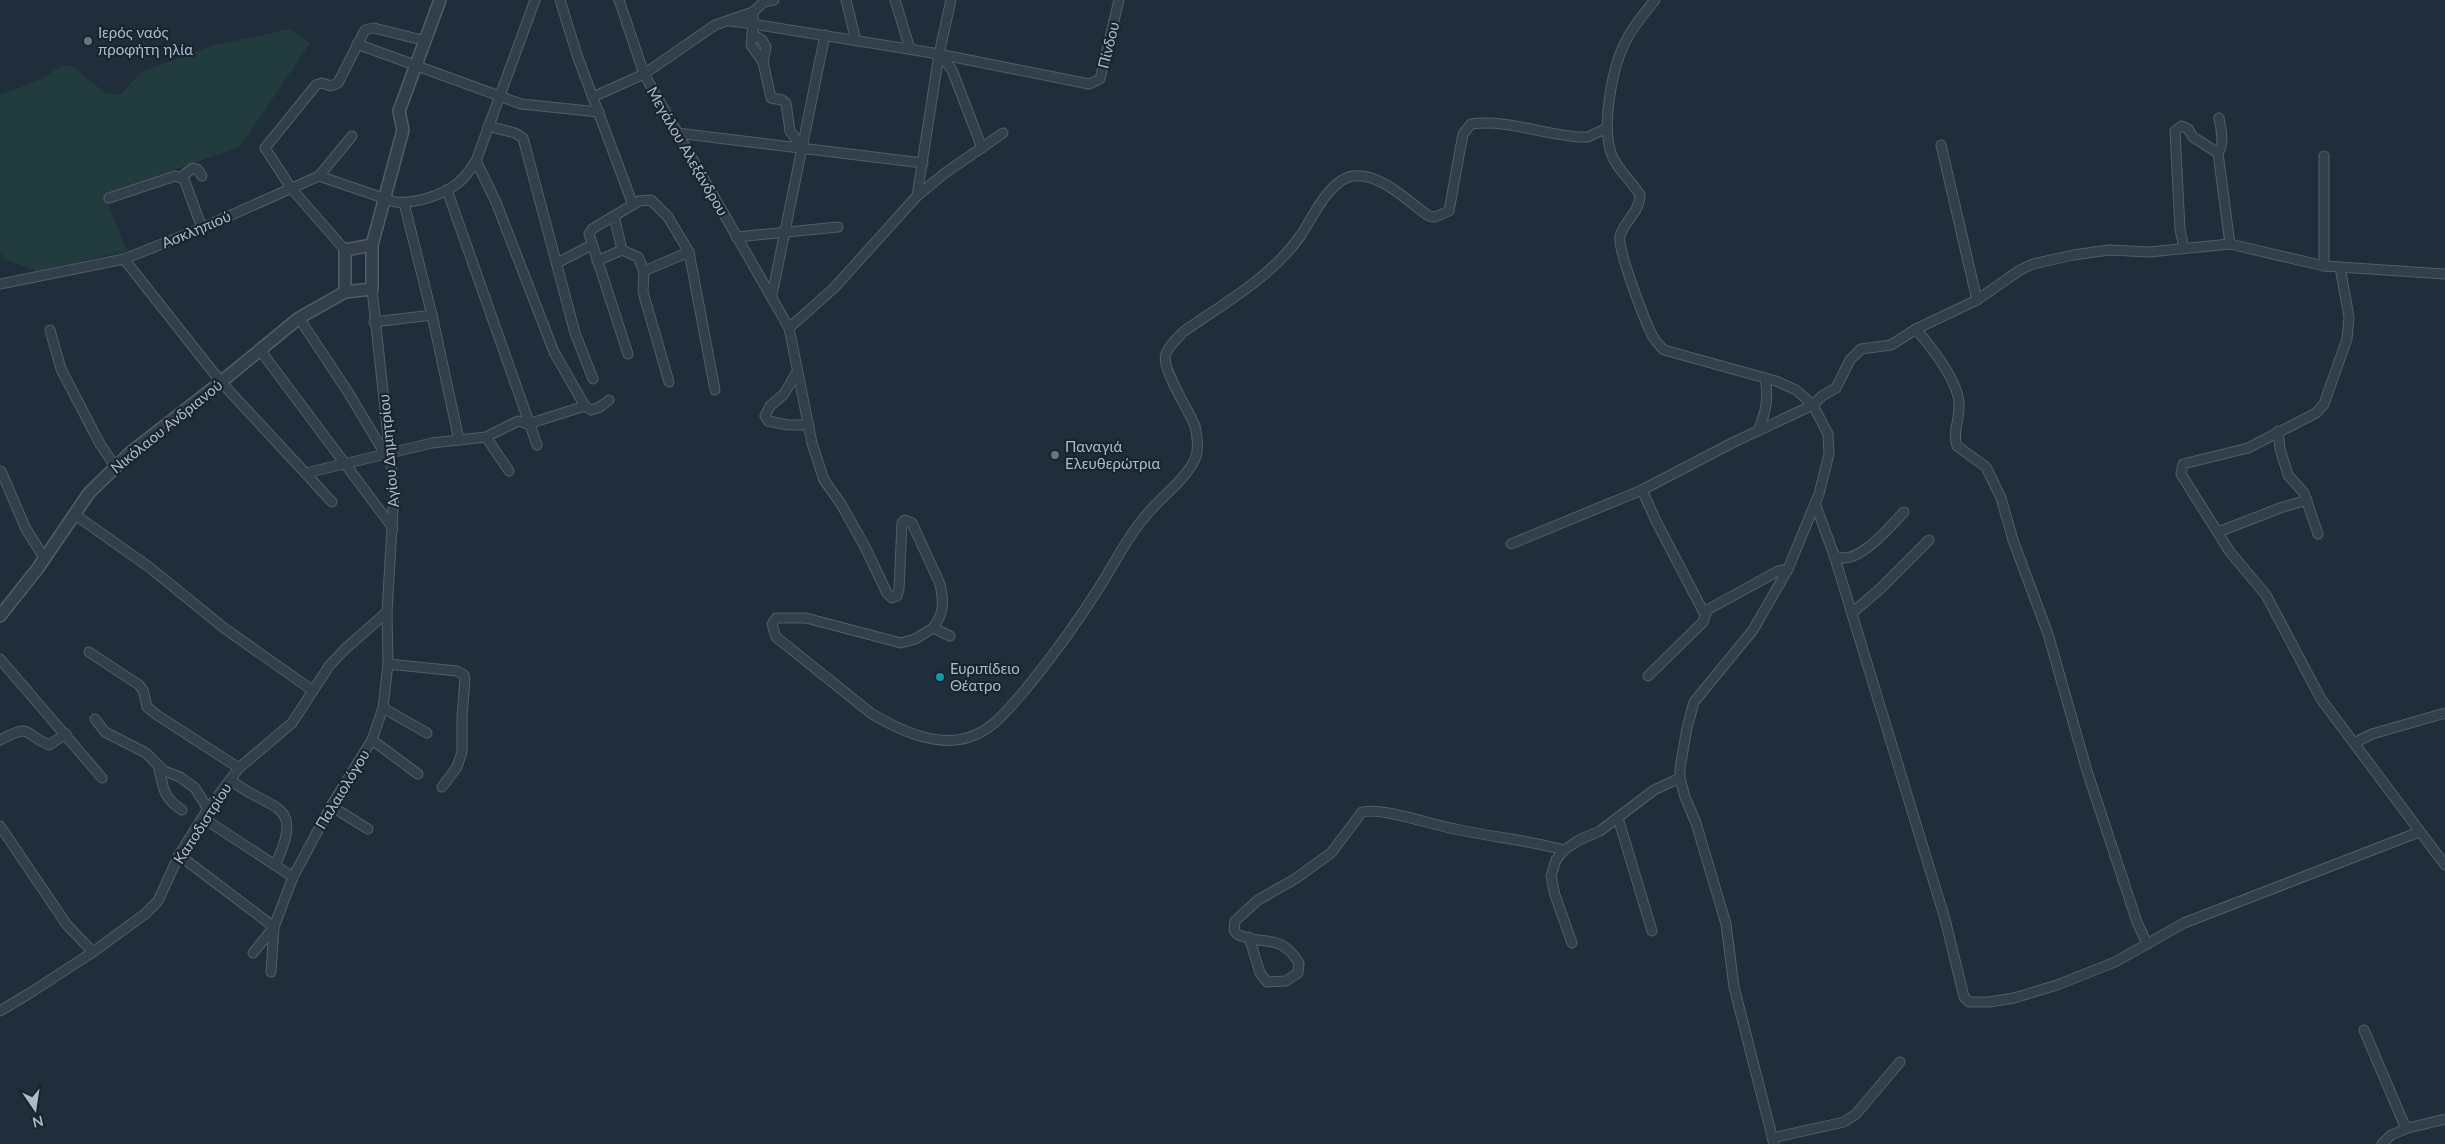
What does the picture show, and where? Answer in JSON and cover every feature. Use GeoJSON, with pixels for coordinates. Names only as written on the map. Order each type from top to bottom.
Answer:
{"type":"FeatureCollection","features":[{"type":"Feature","properties":{"kind":"street"},"geometry":{"type":"LineString","coordinates":[[426,41],[374,28],[365,30],[338,83],[331,86],[322,83],[316,85],[265,148],[291,188],[345,250],[345,292],[372,289],[372,245],[403,130],[399,111],[426,41],[440,0]]}},
{"type":"Feature","properties":{"kind":"street"},"geometry":{"type":"LineString","coordinates":[[352,136],[319,176],[385,199],[404,203],[447,190],[459,182],[476,161],[536,0]]}},
{"type":"Feature","properties":{"kind":"street"},"geometry":{"type":"LineString","coordinates":[[560,0],[633,205]]}},
{"type":"Feature","properties":{"kind":"street","name":"Μεγάλου Αλεξάνδρου"},"geometry":{"type":"LineString","coordinates":[[619,0],[644,74],[736,237],[772,295],[789,328],[809,425],[824,480],[841,504],[887,593],[892,598],[897,596],[899,589],[902,523],[905,520],[912,523],[943,594],[942,615],[933,628]]}},
{"type":"Feature","properties":{"kind":"street"},"geometry":{"type":"LineString","coordinates":[[593,97],[644,74],[715,25],[753,12],[764,2],[774,0]]}},
{"type":"Feature","properties":{"kind":"street"},"geometry":{"type":"LineString","coordinates":[[846,0],[856,41]]}},
{"type":"Feature","properties":{"kind":"street"},"geometry":{"type":"LineString","coordinates":[[895,0],[910,49]]}},
{"type":"Feature","properties":{"kind":"street"},"geometry":{"type":"LineString","coordinates":[[917,196],[939,54],[951,0]]}},
{"type":"Feature","properties":{"kind":"street","name":"Πίνδου"},"geometry":{"type":"LineString","coordinates":[[939,54],[1089,84],[1100,79],[1119,0]]}},
{"type":"Feature","properties":{"kind":"street"},"geometry":{"type":"LineString","coordinates":[[1655,0],[1640,19],[1616,64],[1606,128],[1612,157],[1640,195],[1639,206],[1624,228],[1620,243],[1652,336],[1664,350],[1765,378],[1796,390],[1813,405],[1828,434],[1829,454],[1825,474],[1815,504],[1788,569],[1753,630],[1694,702],[1687,728],[1680,778],[1713,875],[1724,916],[1734,988],[1773,1141],[1844,1122],[1856,1114],[1900,1062]]}},
{"type":"Feature","properties":{"kind":"street"},"geometry":{"type":"LineString","coordinates":[[753,12],[751,45],[758,58],[763,62],[771,98],[782,100],[786,103],[790,131],[802,147]]}},
{"type":"Feature","properties":{"kind":"street"},"geometry":{"type":"LineString","coordinates":[[727,20],[752,29],[825,35],[939,54],[952,70],[982,148]]}},
{"type":"Feature","properties":{"kind":"street"},"geometry":{"type":"LineString","coordinates":[[772,295],[825,35]]}},
{"type":"Feature","properties":{"kind":"street"},"geometry":{"type":"LineString","coordinates":[[357,44],[521,104],[599,112]]}},
{"type":"Feature","properties":{"kind":"street"},"geometry":{"type":"LineString","coordinates":[[2219,118],[2222,148],[2218,153],[2230,244]]}},
{"type":"Feature","properties":{"kind":"street"},"geometry":{"type":"LineString","coordinates":[[950,636],[933,628],[915,639],[901,643],[806,618],[776,618],[772,624],[776,637],[872,714],[886,722],[917,735],[950,741],[967,738],[985,730],[1009,709],[1044,667],[1074,626],[1143,519],[1195,458],[1197,435],[1195,426],[1166,369],[1165,355],[1172,343],[1183,332],[1264,274],[1291,247],[1329,192],[1350,176],[1362,175],[1378,181],[1429,216],[1435,217],[1449,211],[1463,134],[1471,124],[1482,123],[1514,126],[1580,137],[1588,137],[1606,128]]}},
{"type":"Feature","properties":{"kind":"street"},"geometry":{"type":"LineString","coordinates":[[488,126],[515,133],[523,138],[575,332],[593,379]]}},
{"type":"Feature","properties":{"kind":"street"},"geometry":{"type":"LineString","coordinates":[[2186,248],[2182,238],[2179,212],[2175,131],[2182,126],[2188,129],[2193,137],[2218,153]]}},
{"type":"Feature","properties":{"kind":"street"},"geometry":{"type":"LineString","coordinates":[[677,133],[922,163]]}},
{"type":"Feature","properties":{"kind":"street"},"geometry":{"type":"LineString","coordinates":[[789,328],[834,288],[917,196],[945,172],[1003,133]]}},
{"type":"Feature","properties":{"kind":"street"},"geometry":{"type":"LineString","coordinates":[[1940,145],[1977,300]]}},
{"type":"Feature","properties":{"kind":"street"},"geometry":{"type":"LineString","coordinates":[[2324,156],[2324,266]]}},
{"type":"Feature","properties":{"kind":"street"},"geometry":{"type":"LineString","coordinates":[[476,161],[496,202],[554,352],[585,406],[591,410],[600,407],[609,400]]}},
{"type":"Feature","properties":{"kind":"street"},"geometry":{"type":"LineString","coordinates":[[181,177],[193,168],[197,169],[202,176]]}},
{"type":"Feature","properties":{"kind":"street"},"geometry":{"type":"LineString","coordinates":[[109,198],[176,176],[181,177],[184,179],[202,228]]}},
{"type":"Feature","properties":{"kind":"street","name":"Ασκληπιού"},"geometry":{"type":"LineString","coordinates":[[3,283],[124,259],[202,228],[319,176]]}},
{"type":"Feature","properties":{"kind":"street"},"geometry":{"type":"LineString","coordinates":[[447,190],[537,445]]}},
{"type":"Feature","properties":{"kind":"street"},"geometry":{"type":"LineString","coordinates":[[628,354],[589,234],[590,230],[645,199],[654,202],[668,217],[689,252],[715,390]]}},
{"type":"Feature","properties":{"kind":"street"},"geometry":{"type":"LineString","coordinates":[[404,203],[432,315],[459,440]]}},
{"type":"Feature","properties":{"kind":"street"},"geometry":{"type":"LineString","coordinates":[[614,216],[622,250]]}},
{"type":"Feature","properties":{"kind":"street"},"geometry":{"type":"LineString","coordinates":[[736,237],[838,227]]}},
{"type":"Feature","properties":{"kind":"street"},"geometry":{"type":"LineString","coordinates":[[1511,544],[1642,490],[1813,405],[1822,396],[1836,388],[1850,360],[1857,352],[1864,348],[1891,345],[1916,329],[1977,300],[2020,270],[2044,261],[2100,250],[2149,252],[2230,244],[2324,266],[2445,274]]}},
{"type":"Feature","properties":{"kind":"street"},"geometry":{"type":"LineString","coordinates":[[345,250],[372,245]]}},
{"type":"Feature","properties":{"kind":"street"},"geometry":{"type":"LineString","coordinates":[[557,264],[592,245]]}},
{"type":"Feature","properties":{"kind":"street"},"geometry":{"type":"LineString","coordinates":[[597,261],[622,250],[638,257],[644,271],[643,292],[669,382]]}},
{"type":"Feature","properties":{"kind":"street"},"geometry":{"type":"LineString","coordinates":[[644,271],[689,252]]}},
{"type":"Feature","properties":{"kind":"street"},"geometry":{"type":"LineString","coordinates":[[124,259],[221,382],[332,502]]}},
{"type":"Feature","properties":{"kind":"street"},"geometry":{"type":"LineString","coordinates":[[2340,267],[2349,327],[2324,404],[2310,417],[2248,448],[2183,464],[2181,474],[2237,561],[2266,595],[2321,699],[2445,865]]}},
{"type":"Feature","properties":{"kind":"street","name":"Αγίου Δημητρίου"},"geometry":{"type":"LineString","coordinates":[[372,289],[388,454],[394,493],[394,528],[387,612]]}},
{"type":"Feature","properties":{"kind":"street","name":"Νικόλαου Ανδριανού"},"geometry":{"type":"LineString","coordinates":[[0,615],[45,558],[89,493],[115,466],[299,318],[345,292]]}},
{"type":"Feature","properties":{"kind":"street"},"geometry":{"type":"LineString","coordinates":[[374,322],[432,315]]}},
{"type":"Feature","properties":{"kind":"street"},"geometry":{"type":"LineString","coordinates":[[299,318],[388,454]]}},
{"type":"Feature","properties":{"kind":"street"},"geometry":{"type":"LineString","coordinates":[[1916,329],[1941,360],[1958,399],[1954,433],[1957,446],[1986,467],[2001,498],[2013,540],[2048,634],[2090,781],[2137,922],[2147,944]]}},
{"type":"Feature","properties":{"kind":"street"},"geometry":{"type":"LineString","coordinates":[[50,330],[61,369],[100,444],[115,466]]}},
{"type":"Feature","properties":{"kind":"street"},"geometry":{"type":"LineString","coordinates":[[260,350],[347,464],[384,518],[394,528]]}},
{"type":"Feature","properties":{"kind":"street"},"geometry":{"type":"LineString","coordinates":[[797,372],[784,394],[770,406],[765,416],[768,421],[788,425],[809,425]]}},
{"type":"Feature","properties":{"kind":"street"},"geometry":{"type":"LineString","coordinates":[[1758,431],[1765,415],[1767,401],[1765,378]]}},
{"type":"Feature","properties":{"kind":"street"},"geometry":{"type":"LineString","coordinates":[[306,473],[432,443],[486,437],[518,421],[528,424],[585,406]]}},
{"type":"Feature","properties":{"kind":"street"},"geometry":{"type":"LineString","coordinates":[[2278,432],[2288,475],[2304,493],[2318,534]]}},
{"type":"Feature","properties":{"kind":"street"},"geometry":{"type":"LineString","coordinates":[[486,437],[509,471]]}},
{"type":"Feature","properties":{"kind":"street"},"geometry":{"type":"LineString","coordinates":[[1,471],[26,529],[45,558]]}},
{"type":"Feature","properties":{"kind":"street"},"geometry":{"type":"LineString","coordinates":[[1642,490],[1704,613],[1703,622],[1648,676]]}},
{"type":"Feature","properties":{"kind":"street"},"geometry":{"type":"LineString","coordinates":[[2218,532],[2306,500]]}},
{"type":"Feature","properties":{"kind":"street"},"geometry":{"type":"LineString","coordinates":[[1815,504],[1834,555],[1946,919],[1964,997],[1973,1003],[2034,993],[2114,962],[2184,923],[2419,832]]}},
{"type":"Feature","properties":{"kind":"street"},"geometry":{"type":"LineString","coordinates":[[1834,555],[1839,558],[1846,558],[1868,548],[1904,512]]}},
{"type":"Feature","properties":{"kind":"street"},"geometry":{"type":"LineString","coordinates":[[74,514],[149,567],[224,628],[312,690]]}},
{"type":"Feature","properties":{"kind":"street"},"geometry":{"type":"LineString","coordinates":[[1852,613],[1881,588],[1929,540]]}},
{"type":"Feature","properties":{"kind":"street"},"geometry":{"type":"LineString","coordinates":[[1704,613],[1778,571],[1788,569]]}},
{"type":"Feature","properties":{"kind":"street","name":"Καποδιστρίου"},"geometry":{"type":"LineString","coordinates":[[0,1011],[30,994],[93,952],[145,914],[158,901],[179,855],[208,809],[239,768],[292,722],[312,690],[344,649],[387,612]]}},
{"type":"Feature","properties":{"kind":"street","name":"Παλαιολόγου"},"geometry":{"type":"LineString","coordinates":[[253,953],[274,927],[293,877],[330,806],[372,740],[383,708],[388,664],[387,612]]}},
{"type":"Feature","properties":{"kind":"street"},"geometry":{"type":"LineString","coordinates":[[89,652],[138,685],[143,690],[147,707],[157,716],[239,768]]}},
{"type":"Feature","properties":{"kind":"street"},"geometry":{"type":"LineString","coordinates":[[0,658],[102,778]]}},
{"type":"Feature","properties":{"kind":"street"},"geometry":{"type":"LineString","coordinates":[[388,664],[457,671],[464,675],[466,679],[462,717],[462,752],[458,767],[442,788]]}},
{"type":"Feature","properties":{"kind":"street"},"geometry":{"type":"LineString","coordinates":[[383,708],[427,733]]}},
{"type":"Feature","properties":{"kind":"street"},"geometry":{"type":"LineString","coordinates":[[2354,743],[2372,734],[2445,712]]}},
{"type":"Feature","properties":{"kind":"street"},"geometry":{"type":"LineString","coordinates":[[95,719],[105,732],[146,753],[164,770],[180,777],[195,788],[208,809]]}},
{"type":"Feature","properties":{"kind":"street"},"geometry":{"type":"LineString","coordinates":[[0,740],[15,731],[24,731],[49,745],[66,734]]}},
{"type":"Feature","properties":{"kind":"street"},"geometry":{"type":"LineString","coordinates":[[372,740],[418,774]]}},
{"type":"Feature","properties":{"kind":"street"},"geometry":{"type":"LineString","coordinates":[[158,765],[163,791],[169,802],[182,810]]}},
{"type":"Feature","properties":{"kind":"street"},"geometry":{"type":"LineString","coordinates":[[1572,943],[1555,895],[1551,876],[1556,860],[1564,850],[1618,818],[1654,790],[1680,778]]}},
{"type":"Feature","properties":{"kind":"street"},"geometry":{"type":"LineString","coordinates":[[231,780],[241,788],[276,806],[285,818],[287,837],[275,865]]}},
{"type":"Feature","properties":{"kind":"street"},"geometry":{"type":"LineString","coordinates":[[330,806],[368,829]]}},
{"type":"Feature","properties":{"kind":"street"},"geometry":{"type":"LineString","coordinates":[[1249,938],[1260,972],[1267,982],[1286,981],[1298,973],[1299,963],[1288,949],[1276,942],[1249,938],[1237,934],[1234,930],[1235,921],[1258,900],[1295,879],[1331,853],[1362,812],[1381,811],[1483,835],[1539,843],[1564,850]]}},
{"type":"Feature","properties":{"kind":"street"},"geometry":{"type":"LineString","coordinates":[[203,818],[293,877]]}},
{"type":"Feature","properties":{"kind":"street"},"geometry":{"type":"LineString","coordinates":[[1618,818],[1652,931]]}},
{"type":"Feature","properties":{"kind":"street"},"geometry":{"type":"LineString","coordinates":[[0,826],[67,925],[93,952]]}},
{"type":"Feature","properties":{"kind":"street"},"geometry":{"type":"LineString","coordinates":[[179,855],[274,927],[271,972]]}},
{"type":"Feature","properties":{"kind":"street"},"geometry":{"type":"LineString","coordinates":[[2364,1030],[2399,1113],[2408,1128]]}},
{"type":"Feature","properties":{"kind":"street"},"geometry":{"type":"LineString","coordinates":[[2391,1135],[2399,1113]]}},
{"type":"Feature","properties":{"kind":"street"},"geometry":{"type":"LineString","coordinates":[[2382,1144],[2391,1135],[2408,1128],[2445,1119]]}},
{"type":"Feature","properties":{"kind":"green space"},"geometry":{"type":"Polygon","coordinates":[[[290,29],[310,43],[240,147],[104,194],[127,251],[38,271],[7,260],[0,253],[0,95],[40,80],[63,65],[74,67],[105,93],[120,95],[141,72],[215,45],[290,29]]]}},
{"type":"Feature","properties":{"kind":"place","name":"Ιερός ναός προφήτη ηλία"},"geometry":{"type":"Point","coordinates":[88,41]}},
{"type":"Feature","properties":{"kind":"place","name":"Παναγιά Ελευθερώτρια"},"geometry":{"type":"Point","coordinates":[1055,455]}},
{"type":"Feature","properties":{"kind":"place","name":"Ευριπίδειο Θέατρο"},"geometry":{"type":"Point","coordinates":[940,677]}}]}
